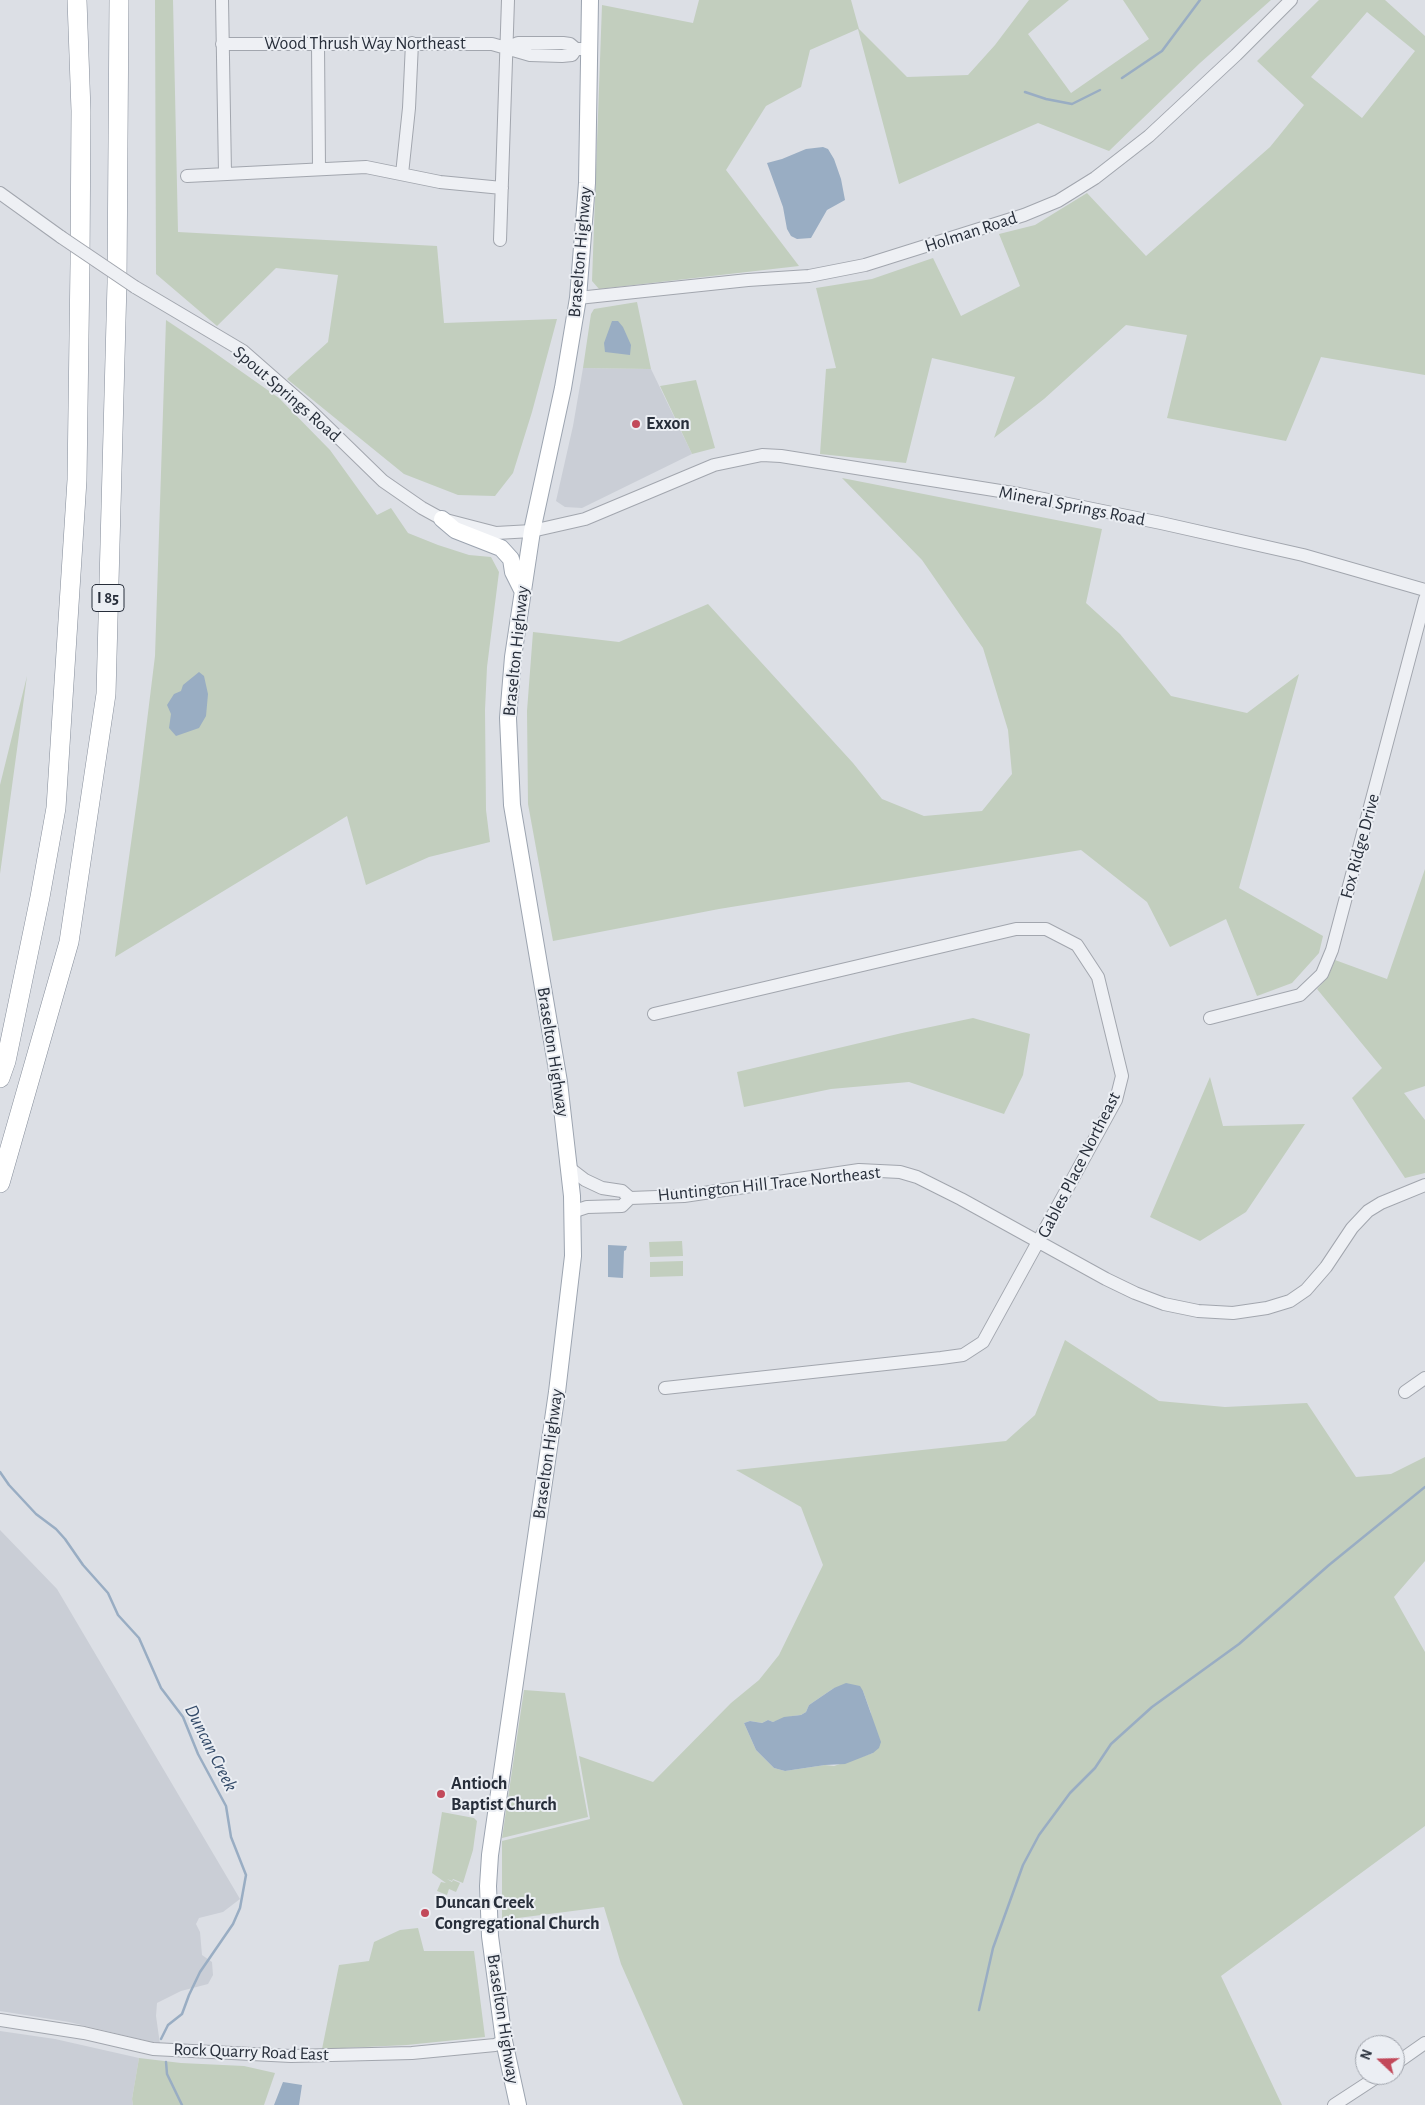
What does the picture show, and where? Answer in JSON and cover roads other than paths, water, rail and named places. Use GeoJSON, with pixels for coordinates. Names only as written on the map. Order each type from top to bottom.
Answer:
{"type":"FeatureCollection","features":[{"type":"Feature","properties":{"kind":"highway","name":"I 85"},"geometry":{"type":"LineString","coordinates":[[0,1078],[6,1060],[40,897],[56,808],[76,480],[81,111],[77,0]]}},
{"type":"Feature","properties":{"kind":"highway","name":"I 85"},"geometry":{"type":"LineString","coordinates":[[0,1183],[69,942],[106,694],[117,284],[119,0]]}},
{"type":"Feature","properties":{"kind":"main road","name":"Braselton Highway"},"geometry":{"type":"LineString","coordinates":[[518,2105],[504,2041],[490,1936],[488,1886],[490,1855],[564,1334],[573,1256],[572,1212],[559,1082],[512,805],[508,718],[512,657],[522,590],[532,531],[563,388],[578,298],[587,182],[583,49],[590,0]]}},
{"type":"Feature","properties":{"kind":"main road"},"geometry":{"type":"LineString","coordinates":[[442,519],[455,530],[501,548],[511,560],[513,572],[522,590]]}},
{"type":"Feature","properties":{"kind":"street"},"geometry":{"type":"LineString","coordinates":[[222,0],[225,173]]}},
{"type":"Feature","properties":{"kind":"street"},"geometry":{"type":"LineString","coordinates":[[500,240],[508,0]]}},
{"type":"Feature","properties":{"kind":"street","name":"Holman Road"},"geometry":{"type":"LineString","coordinates":[[578,298],[748,280],[809,276],[865,265],[1024,215],[1058,201],[1095,178],[1148,136],[1236,55],[1291,0]]}},
{"type":"Feature","properties":{"kind":"street"},"geometry":{"type":"LineString","coordinates":[[402,174],[409,108],[412,43]]}},
{"type":"Feature","properties":{"kind":"street"},"geometry":{"type":"LineString","coordinates":[[506,48],[518,43],[554,43],[570,44],[583,49]]}},
{"type":"Feature","properties":{"kind":"street","name":"Wood Thrush Way Northeast"},"geometry":{"type":"LineString","coordinates":[[222,44],[492,44],[506,48]]}},
{"type":"Feature","properties":{"kind":"street"},"geometry":{"type":"LineString","coordinates":[[318,44],[319,168]]}},
{"type":"Feature","properties":{"kind":"street"},"geometry":{"type":"LineString","coordinates":[[187,176],[366,167],[440,182],[502,188]]}},
{"type":"Feature","properties":{"kind":"street","name":"Spout Springs Road"},"geometry":{"type":"LineString","coordinates":[[0,193],[60,237],[135,287],[243,351],[308,408],[383,481],[422,508],[442,519],[496,533],[532,531]]}},
{"type":"Feature","properties":{"kind":"street","name":"Mineral Springs Road"},"geometry":{"type":"LineString","coordinates":[[532,531],[585,518],[714,465],[762,455],[781,456],[1011,493],[1303,555],[1425,590]]}},
{"type":"Feature","properties":{"kind":"street","name":"Fox Ridge Drive"},"geometry":{"type":"LineString","coordinates":[[1210,1018],[1300,995],[1322,974],[1332,950],[1425,599]]}},
{"type":"Feature","properties":{"kind":"street","name":"Gables Place Northeast"},"geometry":{"type":"LineString","coordinates":[[654,1014],[1016,929],[1046,929],[1077,945],[1098,977],[1122,1076],[1116,1100],[1040,1242],[983,1342],[963,1355],[665,1388]]}},
{"type":"Feature","properties":{"kind":"street","name":"Huntington Hill Trace Northeast"},"geometry":{"type":"LineString","coordinates":[[568,1167],[585,1180],[602,1188],[622,1191],[630,1198]]}},
{"type":"Feature","properties":{"kind":"street","name":"Huntington Hill Trace Northeast"},"geometry":{"type":"LineString","coordinates":[[572,1212],[588,1207],[622,1206],[630,1198],[684,1196],[859,1170],[900,1172],[917,1177],[962,1199],[1106,1280],[1164,1304],[1198,1311],[1233,1313],[1267,1308],[1290,1301],[1306,1290],[1326,1267],[1352,1228],[1368,1211],[1381,1203],[1424,1187]]}},
{"type":"Feature","properties":{"kind":"street"},"geometry":{"type":"LineString","coordinates":[[1405,1392],[1425,1378]]}},
{"type":"Feature","properties":{"kind":"street","name":"Rock Quarry Road East"},"geometry":{"type":"LineString","coordinates":[[0,2020],[84,2033],[153,2050],[282,2055],[412,2053],[495,2045],[504,2041]]}},
{"type":"Feature","properties":{"kind":"street"},"geometry":{"type":"LineString","coordinates":[[1405,2057],[1425,2043]]}},
{"type":"Feature","properties":{"kind":"street"},"geometry":{"type":"LineString","coordinates":[[1334,2105],[1365,2085]]}},
{"type":"Feature","properties":{"kind":"water"},"geometry":{"type":"Polygon","coordinates":[[[823,147],[828,149],[834,159],[841,179],[845,200],[827,210],[811,238],[797,239],[791,236],[787,229],[783,207],[767,163],[806,149],[823,147]]]}},
{"type":"Feature","properties":{"kind":"water"},"geometry":{"type":"Polygon","coordinates":[[[612,321],[618,321],[623,327],[631,345],[630,355],[605,352],[604,343],[612,321]]]}},
{"type":"Feature","properties":{"kind":"water"},"geometry":{"type":"Polygon","coordinates":[[[199,672],[204,676],[208,694],[206,716],[199,728],[176,736],[169,728],[171,714],[167,705],[174,694],[181,691],[183,685],[199,672]]]}},
{"type":"Feature","properties":{"kind":"water"},"geometry":{"type":"Polygon","coordinates":[[[608,1245],[627,1246],[624,1251],[623,1278],[608,1277],[608,1245]]]}},
{"type":"Feature","properties":{"kind":"water"},"geometry":{"type":"Polygon","coordinates":[[[846,1683],[860,1686],[863,1691],[881,1742],[879,1748],[873,1753],[845,1764],[785,1771],[774,1768],[756,1750],[744,1723],[750,1721],[762,1723],[768,1720],[773,1722],[784,1717],[801,1715],[806,1712],[809,1705],[834,1688],[846,1683]]]}},
{"type":"Feature","properties":{"kind":"water"},"geometry":{"type":"Polygon","coordinates":[[[283,2082],[302,2085],[299,2105],[274,2105],[283,2082]]]}},
{"type":"Feature","properties":{"kind":"waterway"},"geometry":{"type":"LineString","coordinates":[[1122,78],[1162,51],[1200,0]]}},
{"type":"Feature","properties":{"kind":"waterway"},"geometry":{"type":"LineString","coordinates":[[1025,92],[1046,99],[1072,104],[1100,90]]}},
{"type":"Feature","properties":{"kind":"waterway","name":"Duncan Creek"},"geometry":{"type":"LineString","coordinates":[[0,1472],[9,1485],[36,1514],[56,1529],[65,1539],[83,1565],[108,1593],[118,1615],[139,1638],[161,1688],[183,1717],[198,1754],[226,1806],[231,1837],[246,1875],[240,1908],[233,1924],[200,1972],[182,2014],[168,2025],[161,2039]]}},
{"type":"Feature","properties":{"kind":"waterway"},"geometry":{"type":"LineString","coordinates":[[979,2010],[993,1948],[1023,1865],[1039,1835],[1070,1793],[1095,1768],[1111,1744],[1152,1707],[1239,1644],[1329,1565],[1425,1487]]}},
{"type":"Feature","properties":{"kind":"waterway","name":"Duncan Creek"},"geometry":{"type":"LineString","coordinates":[[166,2062],[167,2074],[182,2105]]}},
{"type":"Feature","properties":{"kind":"place","name":"Exxon"},"geometry":{"type":"Point","coordinates":[636,424]}},
{"type":"Feature","properties":{"kind":"place","name":"Antioch Baptist Church"},"geometry":{"type":"Point","coordinates":[441,1794]}},
{"type":"Feature","properties":{"kind":"place","name":"Duncan Creek Congregational Church"},"geometry":{"type":"Point","coordinates":[425,1913]}}]}
